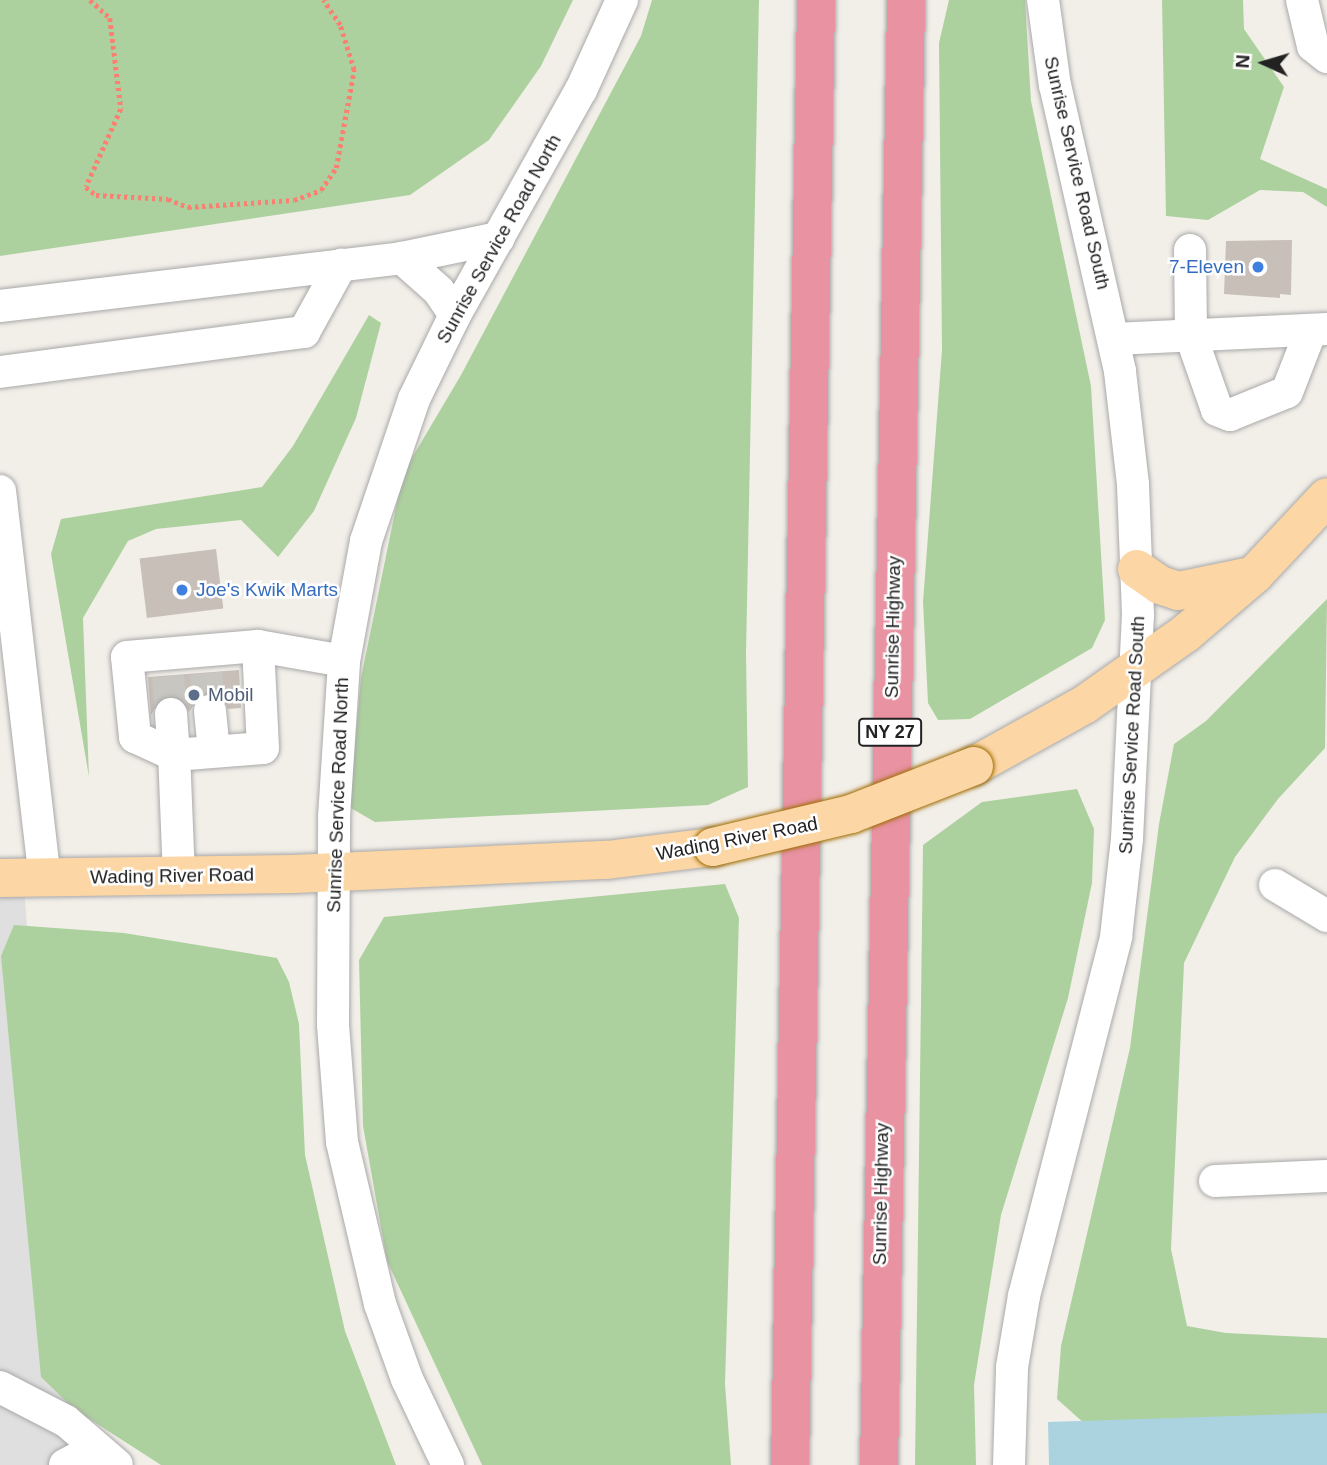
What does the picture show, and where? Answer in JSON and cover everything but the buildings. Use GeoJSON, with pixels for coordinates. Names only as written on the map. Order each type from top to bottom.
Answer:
{"type":"FeatureCollection","features":[{"type":"Feature","properties":{"kind":"highway"},"geometry":{"type":"LineString","coordinates":[[790,1465],[816,0]]}},
{"type":"Feature","properties":{"kind":"highway","name":"Sunrise Highway"},"geometry":{"type":"LineString","coordinates":[[879,1465],[906,0]]}},
{"type":"Feature","properties":{"kind":"main road","name":"Wading River Road"},"geometry":{"type":"LineString","coordinates":[[0,878],[179,877],[607,860],[713,847],[851,814],[974,766],[1136,671],[1255,575],[1327,496]]}},
{"type":"Feature","properties":{"kind":"main road"},"geometry":{"type":"LineString","coordinates":[[1138,569],[1160,585],[1178,591],[1255,575]]}},
{"type":"Feature","properties":{"kind":"street","name":"Sunrise Service Road North"},"geometry":{"type":"LineString","coordinates":[[448,1465],[391,1337],[348,1183],[334,1064],[334,872],[344,661],[357,577],[382,486],[414,399],[455,315],[581,90],[622,0]]}},
{"type":"Feature","properties":{"kind":"street","name":"Sunrise Service Road South"},"geometry":{"type":"LineString","coordinates":[[1009,1465],[1012,1367],[1024,1296],[1116,937],[1128,839],[1136,671],[1138,569],[1130,451],[1114,339],[1055,86],[1043,0]]}},
{"type":"Feature","properties":{"kind":"street"},"geometry":{"type":"LineString","coordinates":[[1302,0],[1313,46],[1327,57]]}},
{"type":"Feature","properties":{"kind":"street"},"geometry":{"type":"LineString","coordinates":[[0,306],[402,258],[499,238]]}},
{"type":"Feature","properties":{"kind":"street"},"geometry":{"type":"LineString","coordinates":[[1114,339],[1191,336],[1319,330],[1287,392],[1230,415],[1217,410],[1191,336],[1190,250]]}},
{"type":"Feature","properties":{"kind":"street"},"geometry":{"type":"LineString","coordinates":[[402,258],[439,291],[455,315]]}},
{"type":"Feature","properties":{"kind":"street"},"geometry":{"type":"LineString","coordinates":[[0,372],[304,332],[341,265]]}},
{"type":"Feature","properties":{"kind":"street"},"geometry":{"type":"LineString","coordinates":[[0,491],[45,878]]}},
{"type":"Feature","properties":{"kind":"street"},"geometry":{"type":"LineString","coordinates":[[258,646],[263,748],[174,755],[135,737],[127,657],[167,665],[205,661],[258,646],[344,661]]}},
{"type":"Feature","properties":{"kind":"street"},"geometry":{"type":"LineString","coordinates":[[210,711],[214,751]]}},
{"type":"Feature","properties":{"kind":"street"},"geometry":{"type":"LineString","coordinates":[[172,714],[179,877]]}},
{"type":"Feature","properties":{"kind":"street"},"geometry":{"type":"LineString","coordinates":[[1275,885],[1327,916]]}},
{"type":"Feature","properties":{"kind":"street"},"geometry":{"type":"LineString","coordinates":[[1214,1181],[1327,1176]]}},
{"type":"Feature","properties":{"kind":"street"},"geometry":{"type":"LineString","coordinates":[[0,1387],[66,1421],[107,1456]]}},
{"type":"Feature","properties":{"kind":"street"},"geometry":{"type":"LineString","coordinates":[[65,1465],[107,1456]]}},
{"type":"Feature","properties":{"kind":"path"},"geometry":{"type":"LineString","coordinates":[[90,0],[110,18],[121,109],[86,187],[96,195],[168,199],[188,207],[294,200],[321,190],[337,168],[354,70],[340,25],[323,0]]}},
{"type":"Feature","properties":{"kind":"shaded area"},"geometry":{"type":"Polygon","coordinates":[[[0,878],[23,878],[73,1465],[0,1465],[0,878]]]}},
{"type":"Feature","properties":{"kind":"green space"},"geometry":{"type":"Polygon","coordinates":[[[0,0],[573,0],[541,66],[489,140],[410,195],[0,256],[0,0]]]}},
{"type":"Feature","properties":{"kind":"green space"},"geometry":{"type":"Polygon","coordinates":[[[652,0],[759,0],[746,654],[748,787],[708,805],[375,822],[349,807],[361,678],[403,473],[461,375],[641,36],[652,0]]]}},
{"type":"Feature","properties":{"kind":"green space"},"geometry":{"type":"Polygon","coordinates":[[[949,0],[1025,0],[1031,101],[1091,386],[1105,620],[1092,648],[970,719],[938,720],[928,703],[923,602],[942,350],[939,43],[949,0]]]}},
{"type":"Feature","properties":{"kind":"green space"},"geometry":{"type":"Polygon","coordinates":[[[1162,0],[1243,0],[1244,29],[1284,87],[1260,159],[1327,189],[1327,207],[1303,192],[1260,190],[1208,220],[1166,216],[1162,0]]]}},
{"type":"Feature","properties":{"kind":"green space"},"geometry":{"type":"Polygon","coordinates":[[[369,315],[381,323],[356,418],[314,511],[278,557],[241,520],[156,529],[128,541],[83,618],[89,777],[51,554],[61,519],[262,487],[293,446],[369,315]]]}},
{"type":"Feature","properties":{"kind":"green space"},"geometry":{"type":"Polygon","coordinates":[[[1327,599],[1325,748],[1278,799],[1235,857],[1184,963],[1171,1249],[1187,1326],[1226,1333],[1327,1338],[1327,1465],[1238,1465],[1105,1442],[1057,1399],[1061,1346],[1130,1048],[1159,824],[1174,744],[1206,721],[1327,599]]]}},
{"type":"Feature","properties":{"kind":"green space"},"geometry":{"type":"Polygon","coordinates":[[[1077,789],[1094,829],[1092,883],[1068,998],[1001,1215],[974,1385],[976,1465],[915,1465],[923,845],[982,802],[1077,789]]]}},
{"type":"Feature","properties":{"kind":"green space"},"geometry":{"type":"Polygon","coordinates":[[[725,884],[739,918],[725,1384],[731,1465],[482,1465],[387,1261],[363,1126],[359,960],[384,917],[725,884]]]}},
{"type":"Feature","properties":{"kind":"green space"},"geometry":{"type":"Polygon","coordinates":[[[14,925],[124,933],[277,958],[289,982],[299,1024],[305,1155],[345,1331],[396,1465],[161,1465],[74,1409],[41,1377],[1,956],[14,925]]]}},
{"type":"Feature","properties":{"kind":"water"},"geometry":{"type":"Polygon","coordinates":[[[1327,1413],[1327,1465],[1049,1465],[1048,1422],[1327,1413]]]}},
{"type":"Feature","properties":{"kind":"tunnel"},"geometry":{"type":"LineString","coordinates":[[206,673],[210,711]]}},
{"type":"Feature","properties":{"kind":"tunnel"},"geometry":{"type":"LineString","coordinates":[[168,676],[171,714]]}},
{"type":"Feature","properties":{"kind":"place","name":"7-Eleven"},"geometry":{"type":"Point","coordinates":[1258,267]}},
{"type":"Feature","properties":{"kind":"place","name":"Joe's Kwik Marts"},"geometry":{"type":"Point","coordinates":[182,590]}},
{"type":"Feature","properties":{"kind":"place","name":"Mobil"},"geometry":{"type":"Point","coordinates":[194,695]}}]}
